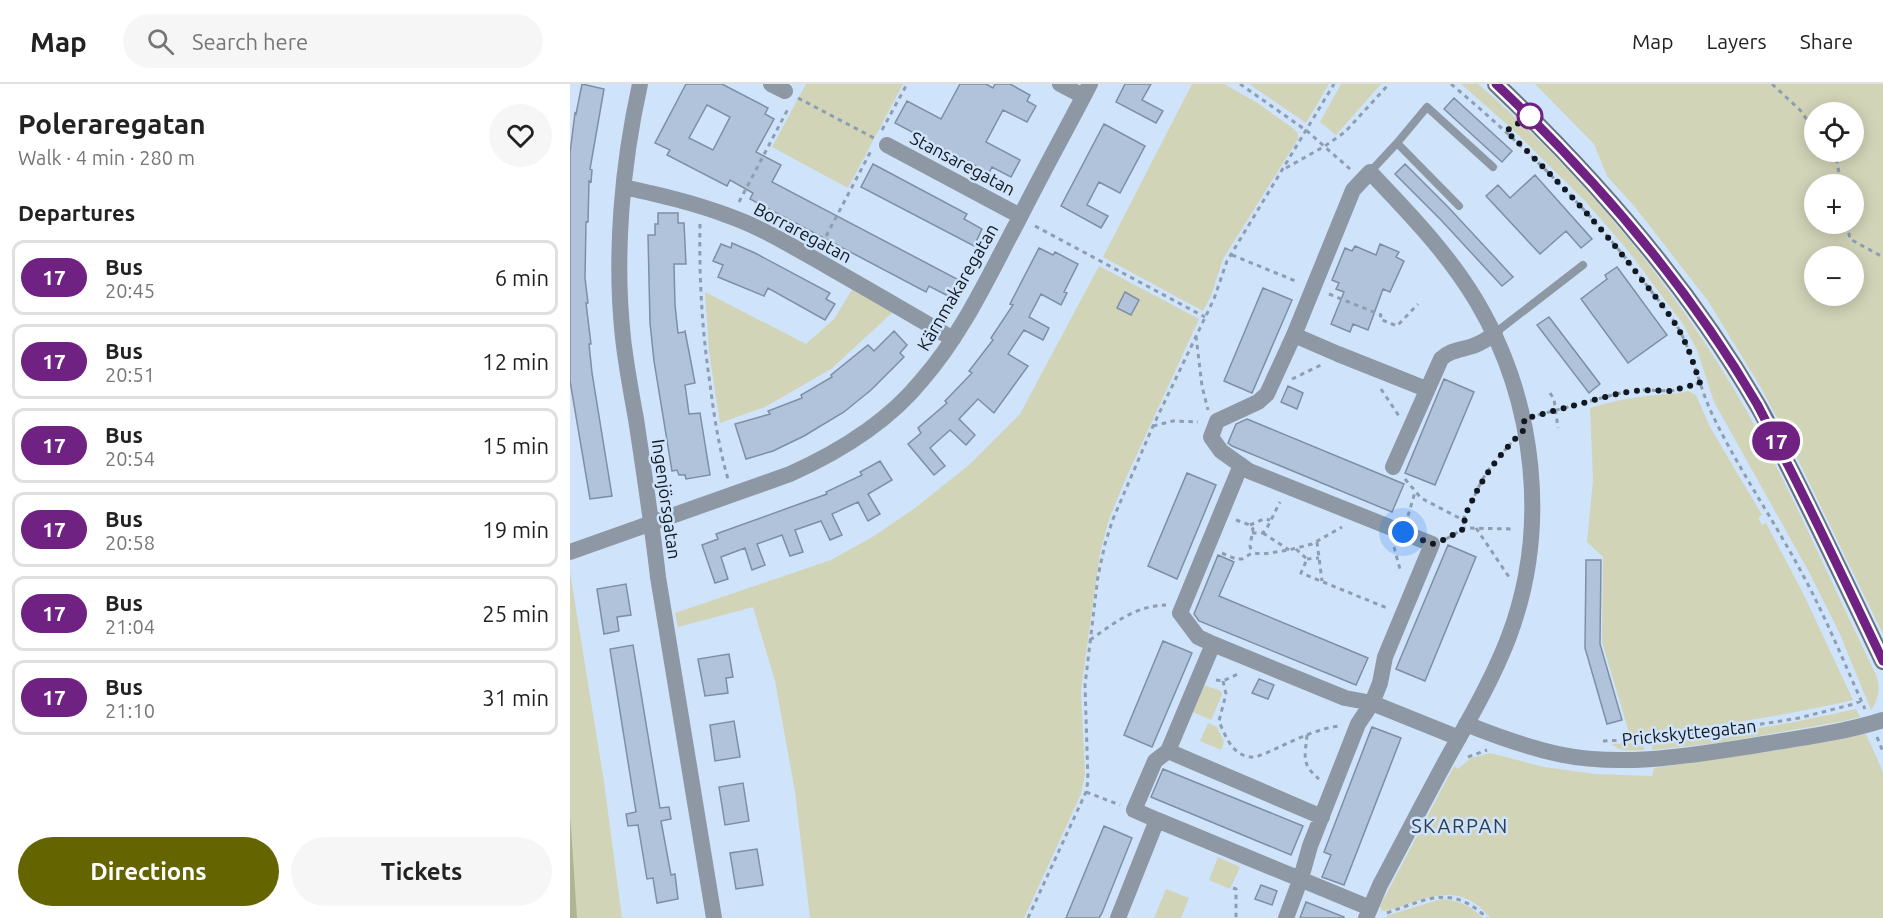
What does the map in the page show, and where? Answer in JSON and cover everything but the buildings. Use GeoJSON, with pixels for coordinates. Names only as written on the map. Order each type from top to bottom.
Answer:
{"type":"FeatureCollection","features":[{"type":"Feature","properties":{"kind":"main road"},"geometry":{"type":"LineString","coordinates":[[1496,84],[1582,169],[1664,266],[1707,326],[1757,405],[1812,512],[1883,661]]}},
{"type":"Feature","properties":{"kind":"street","name":"Ingenjörsgatan"},"geometry":{"type":"LineString","coordinates":[[640,84],[629,139],[624,187],[619,270],[623,338],[658,577],[714,918]]}},
{"type":"Feature","properties":{"kind":"street"},"geometry":{"type":"LineString","coordinates":[[1060,84],[1087,90]]}},
{"type":"Feature","properties":{"kind":"street","name":"Kärnmakaregatan"},"geometry":{"type":"LineString","coordinates":[[570,552],[733,495],[816,462],[888,414],[921,382],[953,339],[981,292],[1087,90]]}},
{"type":"Feature","properties":{"kind":"street","name":"Stansaregatan"},"geometry":{"type":"LineString","coordinates":[[882,142],[1020,216]]}},
{"type":"Feature","properties":{"kind":"street"},"geometry":{"type":"LineString","coordinates":[[1212,644],[1168,751],[1155,760],[1134,810],[1302,878],[1368,913],[1380,885],[1492,676],[1509,637],[1524,581],[1531,530],[1530,464],[1524,419],[1495,333],[1476,300],[1428,234],[1366,176],[1353,190],[1294,335],[1267,394],[1216,421],[1211,437],[1221,451],[1249,471],[1432,544],[1385,657],[1380,683],[1372,703],[1356,729],[1332,789],[1310,846],[1302,878],[1286,918]]}},
{"type":"Feature","properties":{"kind":"street","name":"Borraregatan"},"geometry":{"type":"LineString","coordinates":[[624,187],[665,196],[731,216],[775,237],[953,339]]}},
{"type":"Feature","properties":{"kind":"street"},"geometry":{"type":"LineString","coordinates":[[1393,467],[1441,359],[1446,354],[1472,347],[1495,333]]}},
{"type":"Feature","properties":{"kind":"street"},"geometry":{"type":"LineString","coordinates":[[1294,335],[1426,389]]}},
{"type":"Feature","properties":{"kind":"street"},"geometry":{"type":"LineString","coordinates":[[1184,605],[1241,465]]}},
{"type":"Feature","properties":{"kind":"street","name":"Prickskyttegatan"},"geometry":{"type":"LineString","coordinates":[[1184,605],[1180,613],[1198,637],[1346,698],[1372,703],[1462,731],[1559,754],[1608,760],[1682,756],[1816,736],[1877,722]]}},
{"type":"Feature","properties":{"kind":"street"},"geometry":{"type":"LineString","coordinates":[[1168,751],[1322,817]]}},
{"type":"Feature","properties":{"kind":"street"},"geometry":{"type":"LineString","coordinates":[[1118,918],[1157,820]]}},
{"type":"Feature","properties":{"kind":"lane"},"geometry":{"type":"LineString","coordinates":[[1366,176],[1426,108],[1493,166]]}},
{"type":"Feature","properties":{"kind":"lane"},"geometry":{"type":"LineString","coordinates":[[1397,143],[1459,206]]}},
{"type":"Feature","properties":{"kind":"lane"},"geometry":{"type":"LineString","coordinates":[[1495,333],[1583,265]]}},
{"type":"Feature","properties":{"kind":"path"},"geometry":{"type":"LineString","coordinates":[[814,259],[882,142],[907,84]]}},
{"type":"Feature","properties":{"kind":"path"},"geometry":{"type":"LineString","coordinates":[[1240,84],[1366,176]]}},
{"type":"Feature","properties":{"kind":"path"},"geometry":{"type":"LineString","coordinates":[[1028,918],[1086,792],[1088,781],[1084,686],[1098,576],[1105,544],[1125,489],[1214,299],[1227,261],[1334,84]]}},
{"type":"Feature","properties":{"kind":"path"},"geometry":{"type":"LineString","coordinates":[[1284,169],[1345,132],[1389,84]]}},
{"type":"Feature","properties":{"kind":"path"},"geometry":{"type":"LineString","coordinates":[[1451,84],[1489,116],[1553,177],[1618,248],[1676,325],[1691,355],[1717,423],[1804,577],[1877,722],[1883,752]]}},
{"type":"Feature","properties":{"kind":"path"},"geometry":{"type":"LineString","coordinates":[[1772,84],[1804,116]]}},
{"type":"Feature","properties":{"kind":"path"},"geometry":{"type":"LineString","coordinates":[[731,216],[784,90],[882,142]]}},
{"type":"Feature","properties":{"kind":"path"},"geometry":{"type":"LineString","coordinates":[[701,206],[699,257],[701,315],[714,412],[733,495]]}},
{"type":"Feature","properties":{"kind":"path"},"geometry":{"type":"LineString","coordinates":[[1020,216],[1032,225],[1205,317]]}},
{"type":"Feature","properties":{"kind":"path"},"geometry":{"type":"LineString","coordinates":[[1849,234],[1850,239],[1883,257]]}},
{"type":"Feature","properties":{"kind":"path"},"geometry":{"type":"LineString","coordinates":[[1232,255],[1381,315],[1380,319],[1397,326],[1418,304]]}},
{"type":"Feature","properties":{"kind":"path"},"geometry":{"type":"LineString","coordinates":[[1196,336],[1202,386],[1214,428]]}},
{"type":"Feature","properties":{"kind":"path"},"geometry":{"type":"LineString","coordinates":[[1273,382],[1290,379],[1312,370],[1338,354]]}},
{"type":"Feature","properties":{"kind":"path"},"geometry":{"type":"LineString","coordinates":[[1365,365],[1408,430]]}},
{"type":"Feature","properties":{"kind":"path"},"geometry":{"type":"LineString","coordinates":[[1524,419],[1626,392],[1671,391],[1700,383]]}},
{"type":"Feature","properties":{"kind":"path"},"geometry":{"type":"LineString","coordinates":[[1550,393],[1554,399],[1558,428]]}},
{"type":"Feature","properties":{"kind":"path"},"geometry":{"type":"LineString","coordinates":[[1153,426],[1173,421],[1196,421],[1214,428]]}},
{"type":"Feature","properties":{"kind":"path"},"geometry":{"type":"LineString","coordinates":[[1465,528],[1463,520],[1482,480],[1514,440],[1516,448]]}},
{"type":"Feature","properties":{"kind":"path"},"geometry":{"type":"LineString","coordinates":[[1263,533],[1286,485]]}},
{"type":"Feature","properties":{"kind":"path"},"geometry":{"type":"LineString","coordinates":[[1307,559],[1301,573],[1406,607],[1395,529],[1415,492],[1421,498],[1463,520]]}},
{"type":"Feature","properties":{"kind":"path"},"geometry":{"type":"LineString","coordinates":[[1221,513],[1250,525],[1264,519],[1271,520]]}},
{"type":"Feature","properties":{"kind":"path"},"geometry":{"type":"LineString","coordinates":[[1207,547],[1236,559],[1242,559],[1252,553],[1263,554],[1288,550],[1317,542],[1347,523],[1356,513]]}},
{"type":"Feature","properties":{"kind":"path"},"geometry":{"type":"LineString","coordinates":[[1250,525],[1252,553]]}},
{"type":"Feature","properties":{"kind":"path"},"geometry":{"type":"LineString","coordinates":[[1432,544],[1465,528],[1531,530]]}},
{"type":"Feature","properties":{"kind":"path"},"geometry":{"type":"LineString","coordinates":[[1476,528],[1512,581],[1514,573]]}},
{"type":"Feature","properties":{"kind":"path"},"geometry":{"type":"LineString","coordinates":[[1252,533],[1263,533],[1288,550]]}},
{"type":"Feature","properties":{"kind":"path"},"geometry":{"type":"LineString","coordinates":[[1317,542],[1322,581]]}},
{"type":"Feature","properties":{"kind":"path"},"geometry":{"type":"LineString","coordinates":[[1296,548],[1307,559],[1319,558]]}},
{"type":"Feature","properties":{"kind":"path"},"geometry":{"type":"LineString","coordinates":[[1090,640],[1125,615],[1139,609],[1184,605]]}},
{"type":"Feature","properties":{"kind":"path"},"geometry":{"type":"LineString","coordinates":[[1200,673],[1214,680],[1223,681],[1243,672],[1256,662]]}},
{"type":"Feature","properties":{"kind":"path"},"geometry":{"type":"LineString","coordinates":[[1223,681],[1226,694],[1219,721],[1232,746],[1239,754],[1248,758],[1256,757],[1329,728],[1340,726],[1356,729]]}},
{"type":"Feature","properties":{"kind":"path"},"geometry":{"type":"LineString","coordinates":[[1307,735],[1306,766],[1332,789]]}},
{"type":"Feature","properties":{"kind":"path"},"geometry":{"type":"LineString","coordinates":[[1603,741],[1649,739]]}},
{"type":"Feature","properties":{"kind":"path"},"geometry":{"type":"LineString","coordinates":[[1086,792],[1134,810]]}},
{"type":"Feature","properties":{"kind":"path"},"geometry":{"type":"LineString","coordinates":[[1233,888],[1236,889],[1236,918]]}},
{"type":"Feature","properties":{"kind":"path"},"geometry":{"type":"LineString","coordinates":[[1368,913],[1385,914],[1440,896],[1464,900],[1487,918]]}},
{"type":"Feature","properties":{"kind":"shaded area"},"geometry":{"type":"Polygon","coordinates":[[[806,84],[903,84],[848,188],[772,147],[806,84]]]}},
{"type":"Feature","properties":{"kind":"shaded area"},"geometry":{"type":"Polygon","coordinates":[[[1192,84],[1224,84],[1256,102],[1298,134],[1298,139],[1223,259],[1211,296],[1203,311],[1103,257],[1192,84]]]}},
{"type":"Feature","properties":{"kind":"shaded area"},"geometry":{"type":"Polygon","coordinates":[[[1249,84],[1329,84],[1306,123],[1249,84]]]}},
{"type":"Feature","properties":{"kind":"shaded area"},"geometry":{"type":"Polygon","coordinates":[[[1341,84],[1381,84],[1336,135],[1320,122],[1341,84]]]}},
{"type":"Feature","properties":{"kind":"shaded area"},"geometry":{"type":"Polygon","coordinates":[[[1461,84],[1478,84],[1517,119],[1590,194],[1658,276],[1718,363],[1780,474],[1877,677],[1878,694],[1871,710],[1839,632],[1809,572],[1714,402],[1697,350],[1683,324],[1626,248],[1586,202],[1511,128],[1461,84]]]}},
{"type":"Feature","properties":{"kind":"shaded area"},"geometry":{"type":"Polygon","coordinates":[[[1535,84],[1883,84],[1883,634],[1760,386],[1708,301],[1635,207],[1607,176],[1594,144],[1535,84]]]}},
{"type":"Feature","properties":{"kind":"shaded area"},"geometry":{"type":"Polygon","coordinates":[[[1099,266],[1199,319],[1126,478],[1109,519],[1100,553],[1081,690],[1085,774],[1081,794],[1024,918],[810,918],[795,792],[775,681],[753,607],[678,627],[675,613],[831,560],[874,536],[915,508],[969,465],[1020,414],[1099,266]]]}},
{"type":"Feature","properties":{"kind":"shaded area"},"geometry":{"type":"Polygon","coordinates":[[[853,288],[893,312],[831,369],[765,407],[720,423],[709,352],[705,292],[806,344],[834,319],[853,288]]]}},
{"type":"Feature","properties":{"kind":"shaded area"},"geometry":{"type":"Polygon","coordinates":[[[1688,391],[1696,395],[1710,427],[1762,515],[1758,518],[1762,525],[1766,523],[1803,593],[1853,700],[1742,721],[1630,736],[1602,642],[1603,557],[1587,542],[1593,480],[1590,408],[1632,398],[1688,391]]]}},
{"type":"Feature","properties":{"kind":"shaded area"},"geometry":{"type":"Polygon","coordinates":[[[570,572],[604,782],[622,918],[570,918],[570,572]]]}},
{"type":"Feature","properties":{"kind":"shaded area"},"geometry":{"type":"Polygon","coordinates":[[[1204,685],[1221,691],[1222,695],[1211,720],[1193,712],[1204,685]]]}},
{"type":"Feature","properties":{"kind":"shaded area"},"geometry":{"type":"Polygon","coordinates":[[[1856,709],[1860,717],[1844,721],[1718,743],[1652,750],[1652,743],[1754,729],[1856,709]]]}},
{"type":"Feature","properties":{"kind":"shaded area"},"geometry":{"type":"Polygon","coordinates":[[[1208,723],[1217,727],[1224,742],[1221,750],[1200,741],[1208,723]]]}},
{"type":"Feature","properties":{"kind":"shaded area"},"geometry":{"type":"Polygon","coordinates":[[[1866,734],[1883,772],[1883,918],[1490,918],[1479,906],[1467,899],[1443,895],[1390,910],[1382,911],[1380,906],[1454,766],[1458,769],[1471,758],[1490,753],[1544,767],[1595,774],[1652,776],[1654,768],[1772,751],[1866,734]]]}},
{"type":"Feature","properties":{"kind":"shaded area"},"geometry":{"type":"Polygon","coordinates":[[[1644,743],[1644,750],[1623,750],[1612,744],[1644,743]]]}},
{"type":"Feature","properties":{"kind":"shaded area"},"geometry":{"type":"Polygon","coordinates":[[[570,817],[571,826],[577,918],[570,918],[570,817]]]}},
{"type":"Feature","properties":{"kind":"shaded area"},"geometry":{"type":"Polygon","coordinates":[[[1218,857],[1240,867],[1230,889],[1209,880],[1218,857]]]}},
{"type":"Feature","properties":{"kind":"shaded area"},"geometry":{"type":"Polygon","coordinates":[[[1166,889],[1189,898],[1181,918],[1154,918],[1166,889]]]}},
{"type":"Feature","properties":{"kind":"shaded area"},"geometry":{"type":"Polygon","coordinates":[[[1441,899],[1464,904],[1483,918],[1387,918],[1386,916],[1441,899]]]}},
{"type":"Feature","properties":{"kind":"bus line","name":"17"},"geometry":{"type":"LineString","coordinates":[[1496,84],[1582,169],[1630,223],[1707,326],[1757,405],[1812,512],[1883,661]]}},
{"type":"Feature","properties":{"kind":"district","name":"SKARPAN"},"geometry":{"type":"Point","coordinates":[1460,825]}},
{"type":"Feature","properties":{"kind":"route"},"geometry":{"type":"LineString","coordinates":[[1403,532],[1432,544],[1465,528],[1463,520],[1482,480],[1492,465],[1525,429],[1524,419],[1620,393],[1643,390],[1671,391],[1700,383],[1691,355],[1676,325],[1618,248],[1585,210],[1506,131],[1530,116]]}}]}
